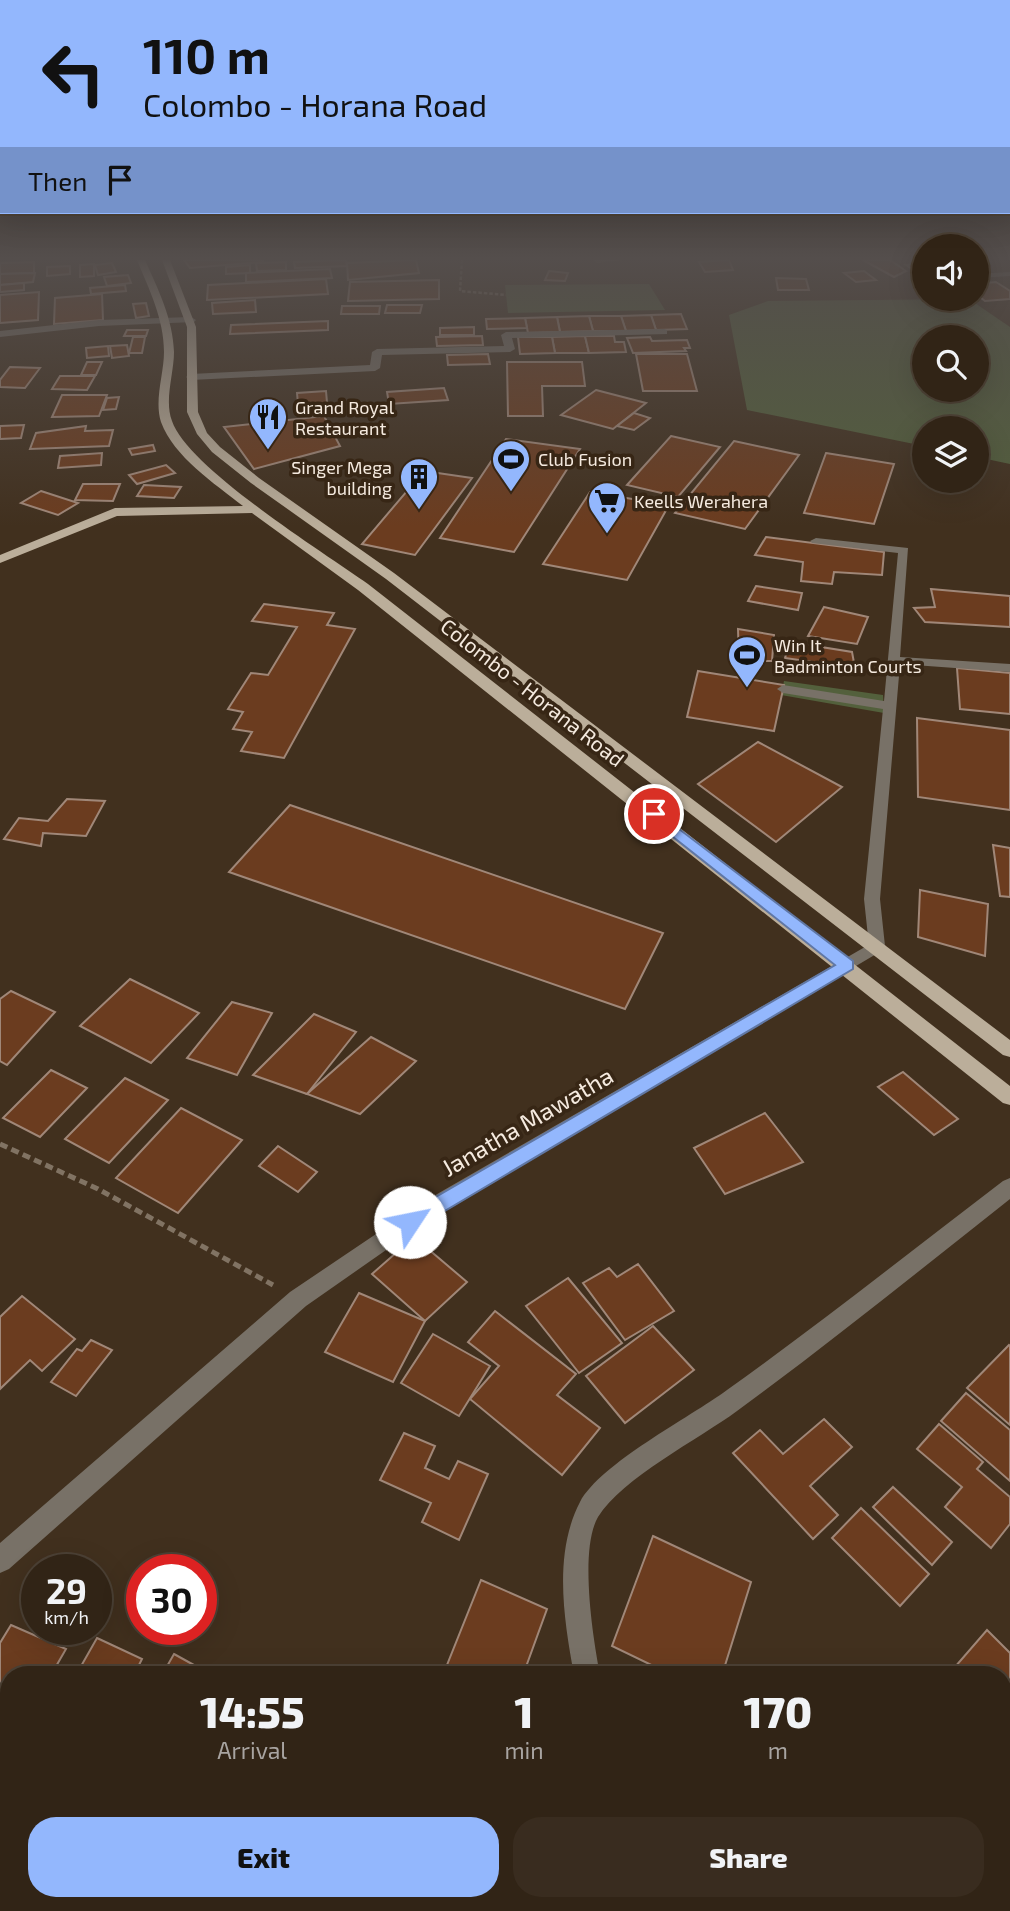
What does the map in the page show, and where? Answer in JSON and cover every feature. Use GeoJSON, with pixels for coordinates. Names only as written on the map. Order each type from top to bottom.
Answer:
{"type":"FeatureCollection","features":[{"type":"Feature","properties":{"kind":"main road","name":"Colombo - Horana Road"},"geometry":{"type":"LineString","coordinates":[[169,349],[164,396],[169,429],[201,465],[254,509],[302,541],[440,647],[847,965],[1010,1097]]}},
{"type":"Feature","properties":{"kind":"main road","name":"Colombo - Horana Road"},"geometry":{"type":"LineString","coordinates":[[194,349],[191,377],[196,425],[227,458],[287,506],[328,531],[469,635],[1010,1050]]}},
{"type":"Feature","properties":{"kind":"main road"},"geometry":{"type":"LineString","coordinates":[[0,559],[115,512],[287,506]]}},
{"type":"Feature","properties":{"kind":"main road"},"geometry":{"type":"LineString","coordinates":[[440,647],[469,635]]}},
{"type":"Feature","properties":{"kind":"street"},"geometry":{"type":"LineString","coordinates":[[191,377],[375,368],[377,352],[502,349]]}},
{"type":"Feature","properties":{"kind":"street","name":"Janatha Mawatha"},"geometry":{"type":"LineString","coordinates":[[0,1560],[298,1299],[432,1207],[877,946]]}},
{"type":"Feature","properties":{"kind":"street"},"geometry":{"type":"LineString","coordinates":[[586,1666],[578,1588],[579,1533],[590,1508],[614,1483],[773,1371],[1010,1187]]}},
{"type":"Feature","properties":{"kind":"lane"},"geometry":{"type":"LineString","coordinates":[[816,541],[904,550],[872,899],[877,946]]}},
{"type":"Feature","properties":{"kind":"lane"},"geometry":{"type":"LineString","coordinates":[[894,660],[1010,668]]}},
{"type":"Feature","properties":{"kind":"lane"},"geometry":{"type":"LineString","coordinates":[[783,689],[890,706]]}},
{"type":"Feature","properties":{"kind":"path"},"geometry":{"type":"LineString","coordinates":[[0,1144],[98,1189],[298,1299]]}},
{"type":"Feature","properties":{"kind":"green space"},"geometry":{"type":"Polygon","coordinates":[[[735,349],[912,349],[912,402],[989,402],[989,349],[1010,349],[1010,464],[989,460],[989,416],[912,416],[912,444],[747,410],[735,349]]]}},
{"type":"Feature","properties":{"kind":"green space"},"geometry":{"type":"Polygon","coordinates":[[[784,681],[883,695],[884,713],[781,695],[784,681]]]}},
{"type":"Feature","properties":{"kind":"building"},"geometry":{"type":"Polygon","coordinates":[[[86,349],[108,349],[109,356],[87,358],[86,349]]]}},
{"type":"Feature","properties":{"kind":"building"},"geometry":{"type":"Polygon","coordinates":[[[111,349],[128,349],[129,356],[112,358],[111,349]]]}},
{"type":"Feature","properties":{"kind":"building"},"geometry":{"type":"Polygon","coordinates":[[[130,349],[143,349],[142,353],[129,353],[130,349]]]}},
{"type":"Feature","properties":{"kind":"building"},"geometry":{"type":"Polygon","coordinates":[[[519,349],[554,349],[555,353],[520,354],[519,349]]]}},
{"type":"Feature","properties":{"kind":"building"},"geometry":{"type":"Polygon","coordinates":[[[554,349],[588,349],[589,353],[555,353],[554,349]]]}},
{"type":"Feature","properties":{"kind":"building"},"geometry":{"type":"Polygon","coordinates":[[[588,349],[625,349],[626,352],[589,353],[588,349]]]}},
{"type":"Feature","properties":{"kind":"building"},"geometry":{"type":"Polygon","coordinates":[[[631,349],[686,351],[633,353],[631,349]]]}},
{"type":"Feature","properties":{"kind":"building"},"geometry":{"type":"Polygon","coordinates":[[[488,354],[490,364],[448,365],[447,355],[488,354]]]}},
{"type":"Feature","properties":{"kind":"building"},"geometry":{"type":"Polygon","coordinates":[[[636,354],[687,354],[697,391],[643,391],[636,354]]]}},
{"type":"Feature","properties":{"kind":"building"},"geometry":{"type":"Polygon","coordinates":[[[87,362],[102,362],[96,375],[81,375],[87,362]]]}},
{"type":"Feature","properties":{"kind":"building"},"geometry":{"type":"Polygon","coordinates":[[[507,362],[582,362],[585,386],[542,386],[543,416],[508,416],[507,362]]]}},
{"type":"Feature","properties":{"kind":"building"},"geometry":{"type":"Polygon","coordinates":[[[10,367],[40,368],[25,388],[0,387],[0,380],[10,367]]]}},
{"type":"Feature","properties":{"kind":"building"},"geometry":{"type":"Polygon","coordinates":[[[60,376],[95,376],[87,390],[52,389],[60,376]]]}},
{"type":"Feature","properties":{"kind":"building"},"geometry":{"type":"Polygon","coordinates":[[[444,388],[448,400],[389,404],[387,392],[444,388]]]}},
{"type":"Feature","properties":{"kind":"building"},"geometry":{"type":"Polygon","coordinates":[[[596,390],[646,403],[613,429],[561,415],[596,390]]]}},
{"type":"Feature","properties":{"kind":"building"},"geometry":{"type":"Polygon","coordinates":[[[326,391],[328,414],[299,415],[297,393],[326,391]]]}},
{"type":"Feature","properties":{"kind":"building"},"geometry":{"type":"Polygon","coordinates":[[[62,395],[107,395],[99,416],[52,417],[62,395]]]}},
{"type":"Feature","properties":{"kind":"building"},"geometry":{"type":"Polygon","coordinates":[[[119,397],[116,409],[103,410],[107,398],[119,397]]]}},
{"type":"Feature","properties":{"kind":"building"},"geometry":{"type":"Polygon","coordinates":[[[634,413],[650,418],[634,430],[617,426],[634,413]]]}},
{"type":"Feature","properties":{"kind":"building"},"geometry":{"type":"Polygon","coordinates":[[[324,416],[340,446],[254,469],[224,427],[324,416]]]}},
{"type":"Feature","properties":{"kind":"building"},"geometry":{"type":"Polygon","coordinates":[[[24,425],[21,438],[0,439],[0,426],[24,425]]]}},
{"type":"Feature","properties":{"kind":"building"},"geometry":{"type":"Polygon","coordinates":[[[86,426],[85,431],[113,430],[109,446],[30,449],[36,433],[86,426]]]}},
{"type":"Feature","properties":{"kind":"building"},"geometry":{"type":"Polygon","coordinates":[[[671,436],[720,447],[678,497],[627,485],[671,436]]]}},
{"type":"Feature","properties":{"kind":"building","name":"Club Fusion"},"geometry":{"type":"Polygon","coordinates":[[[506,439],[580,449],[514,552],[440,538],[506,439]]]}},
{"type":"Feature","properties":{"kind":"building"},"geometry":{"type":"Polygon","coordinates":[[[734,441],[799,455],[745,529],[675,513],[734,441]]]}},
{"type":"Feature","properties":{"kind":"building"},"geometry":{"type":"Polygon","coordinates":[[[153,445],[155,451],[132,455],[129,449],[153,445]]]}},
{"type":"Feature","properties":{"kind":"building"},"geometry":{"type":"Polygon","coordinates":[[[102,453],[101,465],[58,468],[60,456],[102,453]]]}},
{"type":"Feature","properties":{"kind":"building"},"geometry":{"type":"Polygon","coordinates":[[[826,453],[894,464],[874,524],[804,513],[826,453]]]}},
{"type":"Feature","properties":{"kind":"building"},"geometry":{"type":"Polygon","coordinates":[[[166,465],[175,473],[137,484],[129,475],[166,465]]]}},
{"type":"Feature","properties":{"kind":"building","name":"Singer Mega building"},"geometry":{"type":"Polygon","coordinates":[[[424,471],[472,478],[415,555],[362,544],[424,471]]]}},
{"type":"Feature","properties":{"kind":"building"},"geometry":{"type":"Polygon","coordinates":[[[83,484],[120,484],[113,501],[75,500],[83,484]]]}},
{"type":"Feature","properties":{"kind":"building"},"geometry":{"type":"Polygon","coordinates":[[[144,485],[181,487],[174,498],[137,496],[144,485]]]}},
{"type":"Feature","properties":{"kind":"building"},"geometry":{"type":"Polygon","coordinates":[[[41,491],[78,503],[58,515],[21,503],[41,491]]]}},
{"type":"Feature","properties":{"kind":"building","name":"Keells Werahera"},"geometry":{"type":"Polygon","coordinates":[[[590,492],[669,505],[627,580],[543,564],[590,492]]]}},
{"type":"Feature","properties":{"kind":"building"},"geometry":{"type":"Polygon","coordinates":[[[766,537],[884,552],[882,575],[834,572],[832,584],[801,581],[803,562],[755,555],[766,537]]]}},
{"type":"Feature","properties":{"kind":"building"},"geometry":{"type":"Polygon","coordinates":[[[756,586],[802,593],[798,610],[748,601],[756,586]]]}},
{"type":"Feature","properties":{"kind":"building"},"geometry":{"type":"Polygon","coordinates":[[[931,589],[1010,596],[1010,627],[925,622],[914,608],[935,607],[931,589]]]}},
{"type":"Feature","properties":{"kind":"building"},"geometry":{"type":"Polygon","coordinates":[[[264,604],[334,613],[327,625],[355,629],[284,758],[241,751],[252,732],[233,729],[243,712],[228,709],[251,673],[268,675],[297,627],[252,621],[264,604]]]}},
{"type":"Feature","properties":{"kind":"building"},"geometry":{"type":"Polygon","coordinates":[[[824,607],[868,617],[857,644],[808,636],[824,607]]]}},
{"type":"Feature","properties":{"kind":"building"},"geometry":{"type":"Polygon","coordinates":[[[738,629],[774,635],[772,661],[739,661],[738,629]]]}},
{"type":"Feature","properties":{"kind":"building"},"geometry":{"type":"Polygon","coordinates":[[[790,642],[852,652],[855,668],[785,658],[790,642]]]}},
{"type":"Feature","properties":{"kind":"building"},"geometry":{"type":"Polygon","coordinates":[[[957,668],[1010,673],[1010,714],[960,709],[957,668]]]}},
{"type":"Feature","properties":{"kind":"building"},"geometry":{"type":"Polygon","coordinates":[[[698,671],[784,685],[774,731],[687,717],[698,671]]]}},
{"type":"Feature","properties":{"kind":"building"},"geometry":{"type":"Polygon","coordinates":[[[917,718],[1010,730],[1010,810],[918,797],[917,718]]]}},
{"type":"Feature","properties":{"kind":"building"},"geometry":{"type":"Polygon","coordinates":[[[758,742],[842,787],[776,842],[698,784],[758,742]]]}},
{"type":"Feature","properties":{"kind":"building"},"geometry":{"type":"Polygon","coordinates":[[[67,799],[105,801],[86,836],[43,833],[41,846],[4,839],[19,818],[48,821],[67,799]]]}},
{"type":"Feature","properties":{"kind":"building"},"geometry":{"type":"Polygon","coordinates":[[[290,805],[663,933],[625,1009],[229,872],[290,805]]]}},
{"type":"Feature","properties":{"kind":"building"},"geometry":{"type":"Polygon","coordinates":[[[993,845],[1010,848],[1010,897],[1000,896],[993,845]]]}},
{"type":"Feature","properties":{"kind":"building"},"geometry":{"type":"Polygon","coordinates":[[[920,890],[988,904],[985,956],[918,937],[920,890]]]}},
{"type":"Feature","properties":{"kind":"building"},"geometry":{"type":"Polygon","coordinates":[[[130,979],[199,1013],[151,1063],[80,1026],[130,979]]]}},
{"type":"Feature","properties":{"kind":"building"},"geometry":{"type":"Polygon","coordinates":[[[11,991],[55,1012],[7,1065],[0,1061],[0,999],[11,991]]]}},
{"type":"Feature","properties":{"kind":"building"},"geometry":{"type":"Polygon","coordinates":[[[232,1002],[272,1013],[237,1075],[187,1058],[232,1002]]]}},
{"type":"Feature","properties":{"kind":"building"},"geometry":{"type":"Polygon","coordinates":[[[314,1014],[356,1032],[307,1094],[253,1075],[314,1014]]]}},
{"type":"Feature","properties":{"kind":"building"},"geometry":{"type":"Polygon","coordinates":[[[371,1037],[416,1061],[360,1114],[307,1094],[371,1037]]]}},
{"type":"Feature","properties":{"kind":"building"},"geometry":{"type":"Polygon","coordinates":[[[51,1070],[87,1088],[40,1137],[3,1118],[51,1070]]]}},
{"type":"Feature","properties":{"kind":"building"},"geometry":{"type":"Polygon","coordinates":[[[903,1072],[958,1119],[934,1135],[878,1087],[903,1072]]]}},
{"type":"Feature","properties":{"kind":"building"},"geometry":{"type":"Polygon","coordinates":[[[125,1078],[168,1100],[109,1163],[65,1139],[125,1078]]]}},
{"type":"Feature","properties":{"kind":"building"},"geometry":{"type":"Polygon","coordinates":[[[181,1108],[242,1140],[178,1213],[116,1178],[181,1108]]]}},
{"type":"Feature","properties":{"kind":"building"},"geometry":{"type":"Polygon","coordinates":[[[765,1113],[803,1162],[725,1194],[694,1148],[765,1113]]]}},
{"type":"Feature","properties":{"kind":"building"},"geometry":{"type":"Polygon","coordinates":[[[278,1146],[317,1172],[298,1192],[259,1166],[278,1146]]]}},
{"type":"Feature","properties":{"kind":"building"},"geometry":{"type":"Polygon","coordinates":[[[414,1237],[467,1282],[425,1321],[372,1274],[414,1237]]]}},
{"type":"Feature","properties":{"kind":"building"},"geometry":{"type":"Polygon","coordinates":[[[638,1264],[674,1311],[625,1340],[583,1283],[609,1268],[617,1277],[638,1264]]]}},
{"type":"Feature","properties":{"kind":"building"},"geometry":{"type":"Polygon","coordinates":[[[568,1278],[622,1343],[579,1373],[526,1306],[568,1278]]]}},
{"type":"Feature","properties":{"kind":"building"},"geometry":{"type":"Polygon","coordinates":[[[359,1293],[425,1321],[393,1382],[325,1352],[359,1293]]]}},
{"type":"Feature","properties":{"kind":"building"},"geometry":{"type":"Polygon","coordinates":[[[22,1296],[75,1339],[42,1371],[30,1360],[0,1389],[0,1317],[22,1296]]]}},
{"type":"Feature","properties":{"kind":"building"},"geometry":{"type":"Polygon","coordinates":[[[495,1311],[576,1374],[557,1395],[600,1428],[562,1475],[470,1399],[499,1366],[468,1342],[495,1311]]]}},
{"type":"Feature","properties":{"kind":"building"},"geometry":{"type":"Polygon","coordinates":[[[653,1326],[694,1370],[625,1423],[586,1376],[653,1326]]]}},
{"type":"Feature","properties":{"kind":"building"},"geometry":{"type":"Polygon","coordinates":[[[433,1334],[490,1366],[459,1416],[401,1383],[433,1334]]]}},
{"type":"Feature","properties":{"kind":"building"},"geometry":{"type":"Polygon","coordinates":[[[91,1340],[112,1350],[76,1396],[51,1382],[77,1349],[82,1351],[91,1340]]]}},
{"type":"Feature","properties":{"kind":"building"},"geometry":{"type":"Polygon","coordinates":[[[1010,1346],[1010,1425],[967,1388],[1010,1346]]]}},
{"type":"Feature","properties":{"kind":"building"},"geometry":{"type":"Polygon","coordinates":[[[966,1393],[1010,1430],[1010,1481],[941,1421],[966,1393]]]}},
{"type":"Feature","properties":{"kind":"building"},"geometry":{"type":"Polygon","coordinates":[[[824,1419],[852,1447],[810,1486],[838,1515],[813,1539],[733,1453],[760,1430],[783,1454],[824,1419]]]}},
{"type":"Feature","properties":{"kind":"building"},"geometry":{"type":"Polygon","coordinates":[[[939,1424],[983,1462],[977,1469],[1010,1497],[1010,1524],[991,1548],[945,1507],[962,1487],[917,1449],[939,1424]]]}},
{"type":"Feature","properties":{"kind":"building"},"geometry":{"type":"Polygon","coordinates":[[[404,1433],[435,1446],[425,1468],[449,1479],[458,1461],[488,1474],[459,1540],[422,1522],[431,1503],[380,1480],[404,1433]]]}},
{"type":"Feature","properties":{"kind":"building"},"geometry":{"type":"Polygon","coordinates":[[[893,1487],[952,1542],[932,1565],[873,1507],[893,1487]]]}},
{"type":"Feature","properties":{"kind":"building"},"geometry":{"type":"Polygon","coordinates":[[[861,1508],[929,1574],[900,1606],[832,1538],[861,1508]]]}},
{"type":"Feature","properties":{"kind":"building"},"geometry":{"type":"Polygon","coordinates":[[[653,1536],[751,1582],[725,1666],[653,1666],[612,1646],[653,1536]]]}},
{"type":"Feature","properties":{"kind":"building"},"geometry":{"type":"Polygon","coordinates":[[[481,1580],[547,1609],[526,1666],[447,1666],[481,1580]]]}},
{"type":"Feature","properties":{"kind":"building"},"geometry":{"type":"Polygon","coordinates":[[[11,1625],[21,1629],[21,1645],[57,1645],[66,1649],[56,1666],[0,1666],[0,1643],[11,1625]]]}},
{"type":"Feature","properties":{"kind":"building"},"geometry":{"type":"Polygon","coordinates":[[[987,1630],[1010,1653],[1010,1666],[956,1666],[987,1630]]]}},
{"type":"Feature","properties":{"kind":"building"},"geometry":{"type":"Polygon","coordinates":[[[93,1645],[112,1645],[142,1659],[138,1666],[81,1666],[93,1645]]]}},
{"type":"Feature","properties":{"kind":"building"},"geometry":{"type":"Polygon","coordinates":[[[174,1654],[196,1666],[167,1666],[174,1654]]]}},
{"type":"Feature","properties":{"kind":"place","name":"Grand Royal Restaurant"},"geometry":{"type":"Point","coordinates":[268,451]}},
{"type":"Feature","properties":{"kind":"place","name":"Club Fusion"},"geometry":{"type":"Point","coordinates":[511,493]}},
{"type":"Feature","properties":{"kind":"place","name":"Singer Mega building"},"geometry":{"type":"Point","coordinates":[419,511]}},
{"type":"Feature","properties":{"kind":"place","name":"Keells Werahera"},"geometry":{"type":"Point","coordinates":[607,535]}},
{"type":"Feature","properties":{"kind":"place","name":"Win It Badminton Courts"},"geometry":{"type":"Point","coordinates":[747,689]}},
{"type":"Feature","properties":{"kind":"route"},"geometry":{"type":"LineString","coordinates":[[410,1222],[847,965],[654,814]]}}]}
